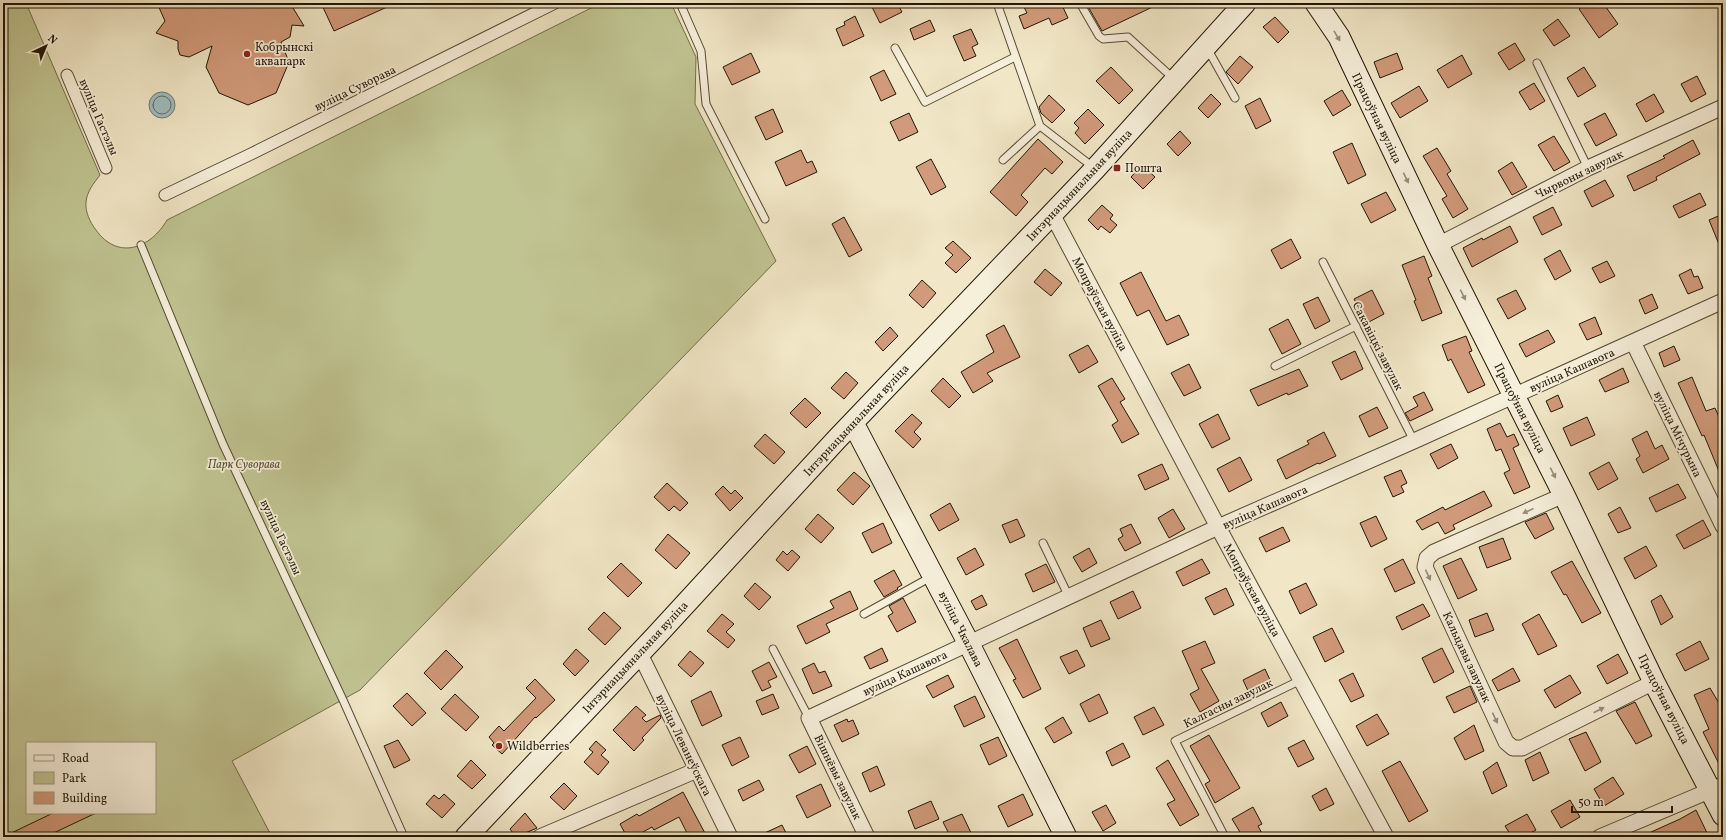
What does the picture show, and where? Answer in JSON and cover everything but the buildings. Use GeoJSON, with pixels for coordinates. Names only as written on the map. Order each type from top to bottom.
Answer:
{"type":"FeatureCollection","features":[{"type":"Feature","properties":{"kind":"main road","name":"Інтэрнацыянальная вуліца"},"geometry":{"type":"LineString","coordinates":[[466,837],[853,423],[1095,169],[1245,3]]}},
{"type":"Feature","properties":{"kind":"main road","name":"Працоўная вуліца"},"geometry":{"type":"LineString","coordinates":[[1316,3],[1339,37],[1438,245],[1564,496],[1654,682],[1717,788],[1723,815]]}},
{"type":"Feature","properties":{"kind":"main road","name":"вуліца Чкалава"},"geometry":{"type":"LineString","coordinates":[[853,423],[969,644],[1066,837]]}},
{"type":"Feature","properties":{"kind":"street","name":"вуліца Суворава"},"geometry":{"type":"LineString","coordinates":[[166,195],[555,3]]}},
{"type":"Feature","properties":{"kind":"street","name":"вуліца Гастэлы"},"geometry":{"type":"LineString","coordinates":[[67,75],[106,168]]}},
{"type":"Feature","properties":{"kind":"street","name":"Чырвоны завулак"},"geometry":{"type":"LineString","coordinates":[[1438,245],[1588,168],[1723,107]]}},
{"type":"Feature","properties":{"kind":"street","name":"Мопраўская вуліца"},"geometry":{"type":"LineString","coordinates":[[1052,214],[1218,527],[1386,837]]}},
{"type":"Feature","properties":{"kind":"street","name":"вуліца Кашавога"},"geometry":{"type":"LineString","coordinates":[[809,718],[1218,527],[1414,441],[1723,301]]}},
{"type":"Feature","properties":{"kind":"street","name":"вуліца Мічурына"},"geometry":{"type":"LineString","coordinates":[[1633,342],[1723,526]]}},
{"type":"Feature","properties":{"kind":"street","name":"Кальцавы завулак"},"geometry":{"type":"LineString","coordinates":[[1564,496],[1434,552],[1427,558],[1425,567],[1506,742],[1513,748],[1522,748],[1654,682]]}},
{"type":"Feature","properties":{"kind":"street","name":"вуліца Леванеўскага"},"geometry":{"type":"LineString","coordinates":[[639,652],[730,837]]}},
{"type":"Feature","properties":{"kind":"street","name":"Вішнёвы завулак"},"geometry":{"type":"LineString","coordinates":[[809,718],[868,837]]}},
{"type":"Feature","properties":{"kind":"street"},"geometry":{"type":"LineString","coordinates":[[540,837],[696,770]]}},
{"type":"Feature","properties":{"kind":"street"},"geometry":{"type":"LineString","coordinates":[[1600,837],[1717,788]]}},
{"type":"Feature","properties":{"kind":"lane"},"geometry":{"type":"LineString","coordinates":[[680,3],[701,51],[706,104],[764,219]]}},
{"type":"Feature","properties":{"kind":"lane"},"geometry":{"type":"LineString","coordinates":[[997,3],[1040,126],[1095,169]]}},
{"type":"Feature","properties":{"kind":"lane"},"geometry":{"type":"LineString","coordinates":[[1080,3],[1099,36],[1108,40],[1128,37],[1175,80]]}},
{"type":"Feature","properties":{"kind":"lane"},"geometry":{"type":"LineString","coordinates":[[1206,46],[1235,98]]}},
{"type":"Feature","properties":{"kind":"lane"},"geometry":{"type":"LineString","coordinates":[[895,48],[925,102],[1015,57]]}},
{"type":"Feature","properties":{"kind":"lane"},"geometry":{"type":"LineString","coordinates":[[1537,63],[1588,168]]}},
{"type":"Feature","properties":{"kind":"lane"},"geometry":{"type":"LineString","coordinates":[[1003,160],[1040,126]]}},
{"type":"Feature","properties":{"kind":"lane","name":"вуліца Гастэлы"},"geometry":{"type":"LineString","coordinates":[[142,245],[223,444],[343,700],[404,837]]}},
{"type":"Feature","properties":{"kind":"lane","name":"Сакавіцкі завулак"},"geometry":{"type":"LineString","coordinates":[[1323,262],[1414,441]]}},
{"type":"Feature","properties":{"kind":"lane"},"geometry":{"type":"LineString","coordinates":[[1275,366],[1356,326]]}},
{"type":"Feature","properties":{"kind":"lane"},"geometry":{"type":"LineString","coordinates":[[1043,543],[1069,597]]}},
{"type":"Feature","properties":{"kind":"lane"},"geometry":{"type":"LineString","coordinates":[[864,614],[933,576]]}},
{"type":"Feature","properties":{"kind":"lane"},"geometry":{"type":"LineString","coordinates":[[773,649],[809,718]]}},
{"type":"Feature","properties":{"kind":"lane","name":"Калгасны завулак"},"geometry":{"type":"LineString","coordinates":[[1225,837],[1176,741],[1301,680]]}},
{"type":"Feature","properties":{"kind":"green space","name":"Парк Суворава"},"geometry":{"type":"Polygon","coordinates":[[[3,3],[26,3],[100,175],[91,187],[88,194],[86,209],[88,217],[96,230],[105,240],[124,248],[143,244],[160,230],[167,220],[601,3],[671,3],[696,57],[695,104],[776,261],[360,690],[232,761],[272,837],[3,837],[3,3]]]}},
{"type":"Feature","properties":{"kind":"water"},"geometry":{"type":"Polygon","coordinates":[[[162,92],[171,96],[175,105],[171,114],[162,118],[153,114],[149,105],[153,96],[162,92]]]}},
{"type":"Feature","properties":{"kind":"place","name":"Кобрынскі аквапарк"},"geometry":{"type":"Point","coordinates":[247,54]}},
{"type":"Feature","properties":{"kind":"place","name":"Пошта"},"geometry":{"type":"Point","coordinates":[1117,168]}},
{"type":"Feature","properties":{"kind":"place","name":"Wildberries"},"geometry":{"type":"Point","coordinates":[499,746]}}]}
